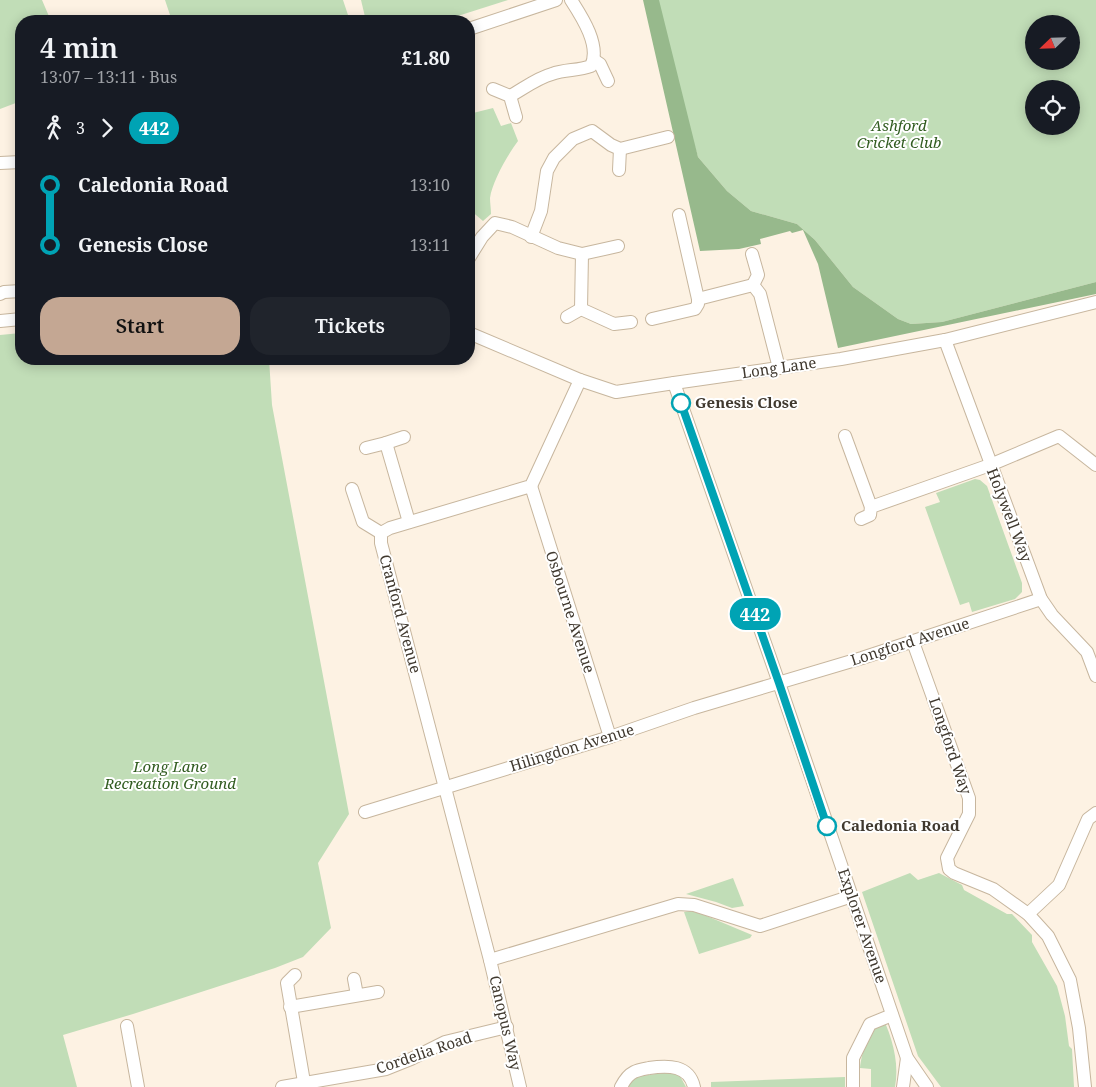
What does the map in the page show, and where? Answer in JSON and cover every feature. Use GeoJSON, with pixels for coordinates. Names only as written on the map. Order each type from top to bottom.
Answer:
{"type":"FeatureCollection","features":[{"type":"Feature","properties":{"kind":"street"},"geometry":{"type":"LineString","coordinates":[[475,28],[556,0]]}},
{"type":"Feature","properties":{"kind":"street"},"geometry":{"type":"LineString","coordinates":[[510,96],[549,74],[591,66],[594,60],[594,52],[588,30],[571,0]]}},
{"type":"Feature","properties":{"kind":"street"},"geometry":{"type":"LineString","coordinates":[[594,60],[600,64],[608,81]]}},
{"type":"Feature","properties":{"kind":"street"},"geometry":{"type":"LineString","coordinates":[[493,88],[510,96],[516,117]]}},
{"type":"Feature","properties":{"kind":"street"},"geometry":{"type":"LineString","coordinates":[[531,236],[541,211],[547,171],[554,158],[572,139],[592,131],[611,145],[620,149],[668,137]]}},
{"type":"Feature","properties":{"kind":"street"},"geometry":{"type":"LineString","coordinates":[[619,170],[620,149]]}},
{"type":"Feature","properties":{"kind":"street"},"geometry":{"type":"LineString","coordinates":[[0,163],[15,162]]}},
{"type":"Feature","properties":{"kind":"street"},"geometry":{"type":"LineString","coordinates":[[652,319],[694,310],[698,304],[679,215]]}},
{"type":"Feature","properties":{"kind":"street"},"geometry":{"type":"LineString","coordinates":[[475,248],[482,237],[495,223],[512,226],[558,248],[582,254],[618,246]]}},
{"type":"Feature","properties":{"kind":"street"},"geometry":{"type":"LineString","coordinates":[[580,309],[582,254]]}},
{"type":"Feature","properties":{"kind":"street"},"geometry":{"type":"LineString","coordinates":[[698,299],[753,285],[758,275],[752,254]]}},
{"type":"Feature","properties":{"kind":"street"},"geometry":{"type":"LineString","coordinates":[[753,285],[760,294],[779,368]]}},
{"type":"Feature","properties":{"kind":"street"},"geometry":{"type":"LineString","coordinates":[[0,294],[15,291]]}},
{"type":"Feature","properties":{"kind":"street","name":"Long Lane"},"geometry":{"type":"LineString","coordinates":[[475,336],[580,380],[616,392],[840,359],[945,340],[1095,304]]}},
{"type":"Feature","properties":{"kind":"street"},"geometry":{"type":"LineString","coordinates":[[566,318],[580,309]]}},
{"type":"Feature","properties":{"kind":"street"},"geometry":{"type":"LineString","coordinates":[[580,309],[614,324],[631,322]]}},
{"type":"Feature","properties":{"kind":"street"},"geometry":{"type":"LineString","coordinates":[[0,321],[15,320]]}},
{"type":"Feature","properties":{"kind":"street","name":"Holywell Way"},"geometry":{"type":"LineString","coordinates":[[945,340],[1041,599],[1052,615],[1087,652],[1096,676]]}},
{"type":"Feature","properties":{"kind":"street"},"geometry":{"type":"LineString","coordinates":[[531,486],[580,380]]}},
{"type":"Feature","properties":{"kind":"street","name":"Explorer Avenue"},"geometry":{"type":"LineString","coordinates":[[674,382],[907,1058]]}},
{"type":"Feature","properties":{"kind":"street"},"geometry":{"type":"LineString","coordinates":[[845,436],[871,507],[870,515],[861,519]]}},
{"type":"Feature","properties":{"kind":"street"},"geometry":{"type":"LineString","coordinates":[[871,507],[990,465],[1059,436],[1096,465]]}},
{"type":"Feature","properties":{"kind":"street"},"geometry":{"type":"LineString","coordinates":[[366,448],[404,437]]}},
{"type":"Feature","properties":{"kind":"street"},"geometry":{"type":"LineString","coordinates":[[386,443],[409,522]]}},
{"type":"Feature","properties":{"kind":"street","name":"Cranford Avenue"},"geometry":{"type":"LineString","coordinates":[[490,960],[381,543],[381,533],[409,522],[531,486]]}},
{"type":"Feature","properties":{"kind":"street","name":"Osbourne Avenue"},"geometry":{"type":"LineString","coordinates":[[531,486],[610,737]]}},
{"type":"Feature","properties":{"kind":"street"},"geometry":{"type":"LineString","coordinates":[[352,489],[363,522],[381,533]]}},
{"type":"Feature","properties":{"kind":"street","name":"Longford Avenue"},"geometry":{"type":"LineString","coordinates":[[779,683],[913,642],[1041,599]]}},
{"type":"Feature","properties":{"kind":"street","name":"Longford Way"},"geometry":{"type":"LineString","coordinates":[[913,642],[969,798],[969,814],[947,858],[949,869],[954,873],[993,889],[1028,914],[1048,936],[1070,980],[1079,1028],[1085,1087]]}},
{"type":"Feature","properties":{"kind":"street","name":"Hilingdon Avenue"},"geometry":{"type":"LineString","coordinates":[[365,812],[779,683]]}},
{"type":"Feature","properties":{"kind":"street"},"geometry":{"type":"LineString","coordinates":[[1028,914],[1060,885],[1088,819],[1096,813]]}},
{"type":"Feature","properties":{"kind":"street"},"geometry":{"type":"LineString","coordinates":[[490,960],[678,904],[694,905],[760,926],[852,896]]}},
{"type":"Feature","properties":{"kind":"street","name":"Canopus Way"},"geometry":{"type":"LineString","coordinates":[[490,960],[520,1087]]}},
{"type":"Feature","properties":{"kind":"street"},"geometry":{"type":"LineString","coordinates":[[295,975],[287,983],[304,1082]]}},
{"type":"Feature","properties":{"kind":"street"},"geometry":{"type":"LineString","coordinates":[[354,979],[356,995]]}},
{"type":"Feature","properties":{"kind":"street"},"geometry":{"type":"LineString","coordinates":[[290,1007],[378,992]]}},
{"type":"Feature","properties":{"kind":"street"},"geometry":{"type":"LineString","coordinates":[[854,1087],[853,1058],[870,1024],[892,1015]]}},
{"type":"Feature","properties":{"kind":"street"},"geometry":{"type":"LineString","coordinates":[[127,1026],[138,1087]]}},
{"type":"Feature","properties":{"kind":"street","name":"Cordelia Road"},"geometry":{"type":"LineString","coordinates":[[282,1087],[386,1069],[445,1042],[507,1027]]}},
{"type":"Feature","properties":{"kind":"street"},"geometry":{"type":"LineString","coordinates":[[904,1087],[907,1058]]}},
{"type":"Feature","properties":{"kind":"street"},"geometry":{"type":"LineString","coordinates":[[907,1058],[927,1087]]}},
{"type":"Feature","properties":{"kind":"street"},"geometry":{"type":"LineString","coordinates":[[621,1087],[626,1078],[633,1072],[671,1066],[685,1072],[691,1079],[694,1087]]}},
{"type":"Feature","properties":{"kind":"green space"},"geometry":{"type":"Polygon","coordinates":[[[0,0],[42,0],[48,15],[15,15],[15,103],[0,109],[0,0]]]}},
{"type":"Feature","properties":{"kind":"green space"},"geometry":{"type":"Polygon","coordinates":[[[165,0],[343,0],[348,15],[170,15],[165,0]]]}},
{"type":"Feature","properties":{"kind":"green space"},"geometry":{"type":"Polygon","coordinates":[[[361,0],[508,0],[461,15],[365,15],[361,0]]]}},
{"type":"Feature","properties":{"kind":"green space"},"geometry":{"type":"Polygon","coordinates":[[[643,0],[659,0],[698,157],[727,191],[751,211],[797,224],[815,240],[853,287],[898,319],[911,324],[942,322],[1096,282],[1096,294],[838,348],[818,264],[803,230],[792,233],[790,231],[760,239],[761,244],[739,249],[700,251],[643,0]]]}},
{"type":"Feature","properties":{"kind":"green space","name":"Ashford Cricket Club"},"geometry":{"type":"Polygon","coordinates":[[[651,0],[1096,0],[1096,282],[942,322],[911,324],[898,319],[853,287],[815,240],[797,224],[751,211],[727,191],[698,157],[651,0]]]}},
{"type":"Feature","properties":{"kind":"green space"},"geometry":{"type":"Polygon","coordinates":[[[493,108],[501,126],[511,123],[518,141],[497,176],[491,191],[491,214],[483,221],[475,214],[475,112],[493,108]]]}},
{"type":"Feature","properties":{"kind":"green space","name":"Long Lane Recreation Ground"},"geometry":{"type":"Polygon","coordinates":[[[15,334],[15,365],[269,365],[272,405],[349,814],[318,863],[331,928],[303,957],[275,968],[63,1035],[77,1087],[0,1087],[0,335],[15,334]]]}},
{"type":"Feature","properties":{"kind":"green space"},"geometry":{"type":"Polygon","coordinates":[[[975,479],[980,480],[987,486],[1022,583],[1022,592],[1015,599],[972,612],[969,602],[960,605],[925,507],[940,502],[936,493],[975,479]]]}},
{"type":"Feature","properties":{"kind":"green space"},"geometry":{"type":"Polygon","coordinates":[[[910,873],[918,880],[939,873],[962,885],[964,890],[1007,914],[1012,914],[1032,935],[1032,942],[1057,986],[1065,1016],[1069,1046],[1072,1049],[1074,1087],[941,1087],[918,1056],[862,892],[910,873]]]}},
{"type":"Feature","properties":{"kind":"green space"},"geometry":{"type":"Polygon","coordinates":[[[733,878],[744,906],[732,908],[686,894],[733,878]]]}},
{"type":"Feature","properties":{"kind":"green space"},"geometry":{"type":"Polygon","coordinates":[[[690,911],[702,914],[752,935],[750,938],[699,954],[684,912],[690,911]]]}},
{"type":"Feature","properties":{"kind":"green space"},"geometry":{"type":"Polygon","coordinates":[[[881,1024],[886,1025],[893,1048],[896,1064],[895,1087],[871,1087],[871,1069],[860,1068],[866,1043],[872,1032],[881,1024]]]}},
{"type":"Feature","properties":{"kind":"green space"},"geometry":{"type":"Polygon","coordinates":[[[670,1072],[680,1076],[686,1087],[625,1087],[634,1077],[670,1072]]]}},
{"type":"Feature","properties":{"kind":"green space"},"geometry":{"type":"Polygon","coordinates":[[[845,1077],[845,1087],[711,1087],[711,1082],[845,1077]]]}},
{"type":"Feature","properties":{"kind":"bus line","name":"442"},"geometry":{"type":"LineString","coordinates":[[681,403],[827,826]]}},
{"type":"Feature","properties":{"kind":"place","name":"Genesis Close"},"geometry":{"type":"Point","coordinates":[681,403]}},
{"type":"Feature","properties":{"kind":"place","name":"Caledonia Road"},"geometry":{"type":"Point","coordinates":[827,826]}}]}
